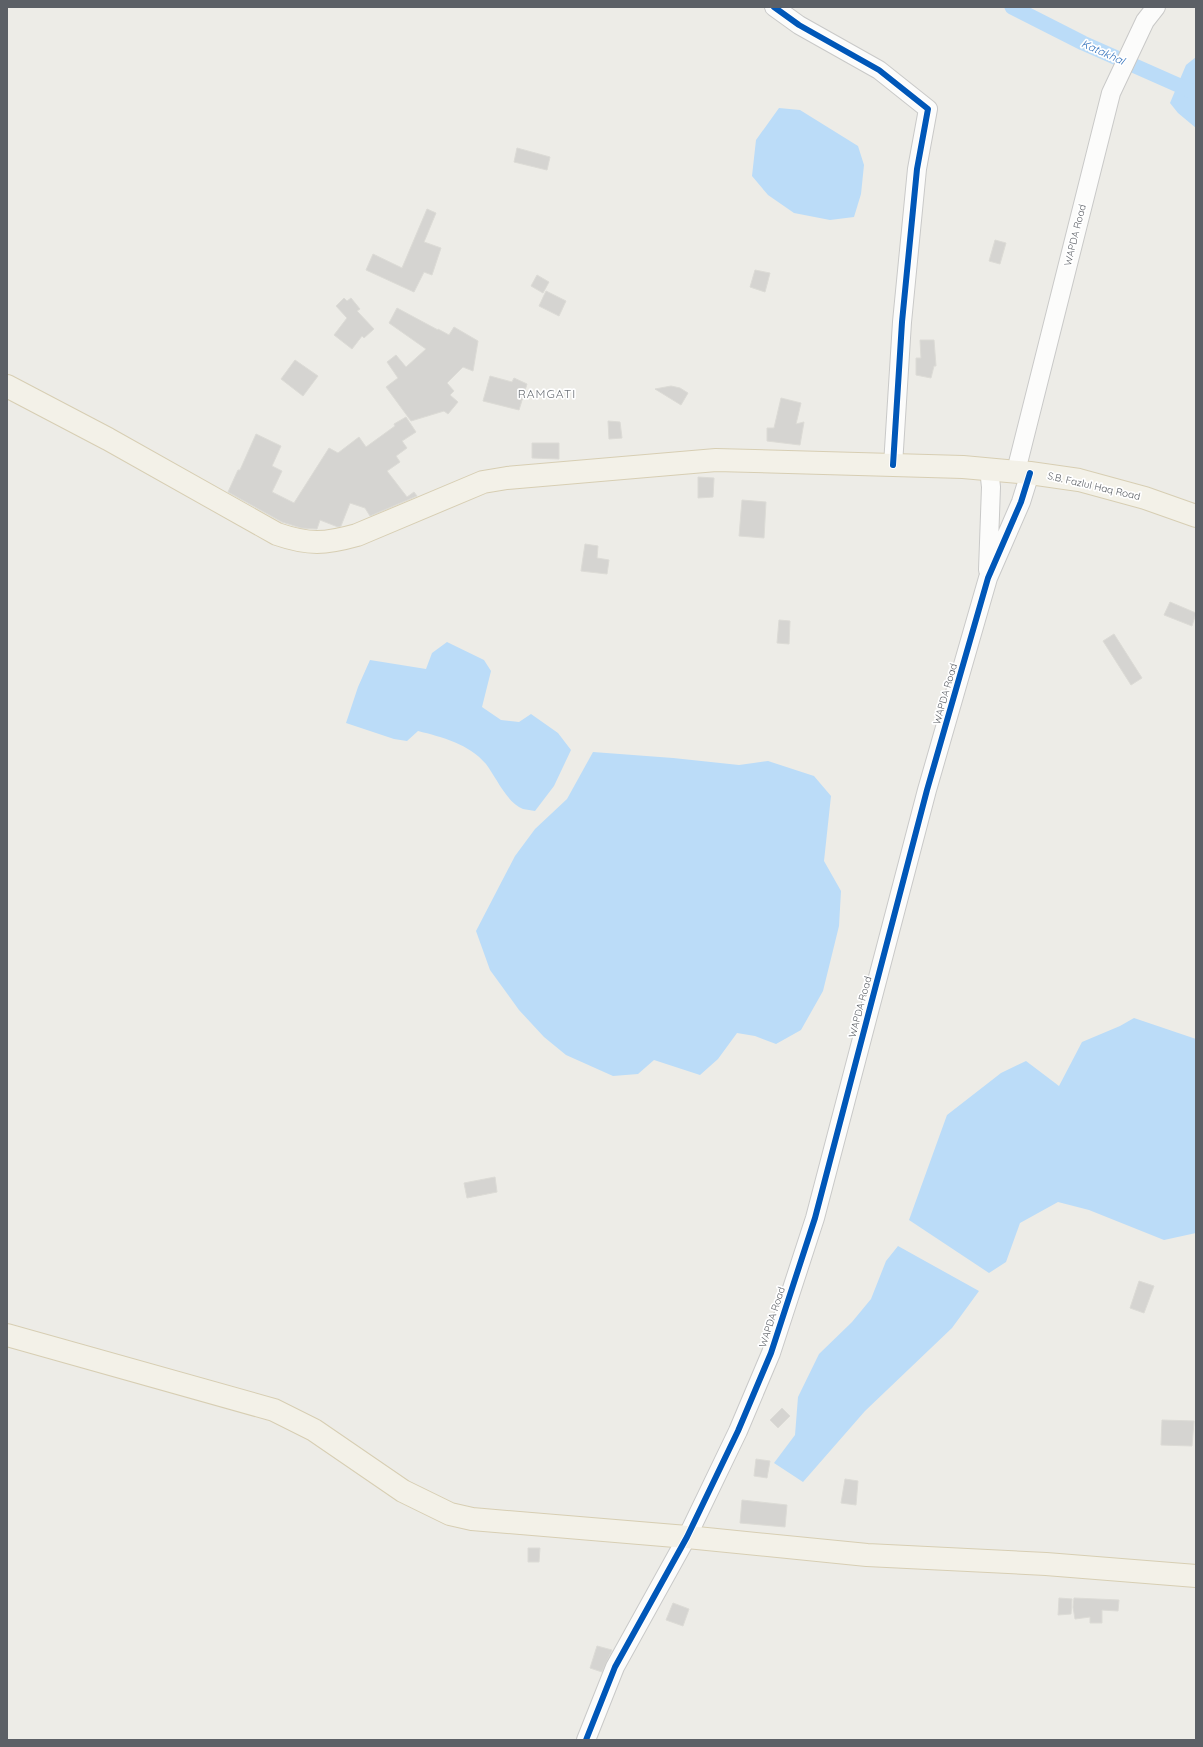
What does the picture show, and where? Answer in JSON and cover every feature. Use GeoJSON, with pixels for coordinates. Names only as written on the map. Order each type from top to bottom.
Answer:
{"type":"FeatureCollection","features":[{"type":"Feature","properties":{"kind":"main road","name":"S.B. Fazlul Haq Road"},"geometry":{"type":"LineString","coordinates":[[7,386],[108,439],[277,534],[294,540],[316,543],[337,541],[357,535],[483,482],[507,478],[716,460],[893,465],[1023,472],[1078,480],[1145,498],[1196,516]]}},
{"type":"Feature","properties":{"kind":"main road"},"geometry":{"type":"LineString","coordinates":[[7,1335],[274,1410],[314,1430],[403,1491],[450,1514],[472,1519],[687,1537],[867,1555],[1046,1564],[1196,1576]]}},
{"type":"Feature","properties":{"kind":"street"},"geometry":{"type":"LineString","coordinates":[[774,7],[799,25],[879,70],[928,109],[917,169],[902,322],[893,465]]}},
{"type":"Feature","properties":{"kind":"street","name":"WAPDA Road"},"geometry":{"type":"LineString","coordinates":[[586,1740],[615,1667],[687,1537],[738,1431],[770,1353],[815,1218],[927,790],[988,578],[1021,502],[1023,472],[1111,93],[1150,14]]}},
{"type":"Feature","properties":{"kind":"street","name":"WAPDA Road"},"geometry":{"type":"LineString","coordinates":[[988,578],[989,469]]}},
{"type":"Feature","properties":{"kind":"water"},"geometry":{"type":"Polygon","coordinates":[[[1196,57],[1196,128],[1178,113],[1170,103],[1186,65],[1196,57]]]}},
{"type":"Feature","properties":{"kind":"water"},"geometry":{"type":"Polygon","coordinates":[[[779,108],[800,110],[858,146],[864,165],[861,194],[854,217],[830,220],[794,213],[768,195],[752,176],[756,140],[779,108]]]}},
{"type":"Feature","properties":{"kind":"water"},"geometry":{"type":"Polygon","coordinates":[[[447,642],[484,660],[491,671],[482,707],[501,720],[519,722],[531,714],[558,733],[571,750],[554,786],[535,811],[523,809],[517,806],[507,796],[486,764],[472,751],[455,742],[418,731],[407,741],[394,739],[346,723],[358,687],[370,660],[426,669],[432,653],[447,642]]]}},
{"type":"Feature","properties":{"kind":"water"},"geometry":{"type":"Polygon","coordinates":[[[593,752],[739,765],[768,761],[814,776],[831,796],[824,861],[841,891],[839,926],[823,991],[801,1030],[776,1044],[755,1036],[737,1033],[718,1059],[700,1075],[654,1060],[638,1074],[613,1076],[566,1055],[544,1037],[519,1010],[490,970],[476,931],[515,856],[535,829],[567,799],[593,752]]]}},
{"type":"Feature","properties":{"kind":"water"},"geometry":{"type":"Polygon","coordinates":[[[1134,1018],[1196,1039],[1196,1233],[1164,1240],[1089,1210],[1058,1202],[1020,1223],[1006,1262],[989,1273],[909,1220],[947,1115],[1001,1073],[1026,1061],[1059,1086],[1082,1042],[1120,1026],[1134,1018]]]}},
{"type":"Feature","properties":{"kind":"water"},"geometry":{"type":"Polygon","coordinates":[[[898,1246],[979,1291],[952,1328],[865,1411],[803,1482],[774,1463],[795,1435],[798,1397],[819,1354],[852,1322],[871,1299],[886,1261],[898,1246]]]}},
{"type":"Feature","properties":{"kind":"building"},"geometry":{"type":"Polygon","coordinates":[[[517,148],[550,157],[547,170],[514,162],[517,148]]]}},
{"type":"Feature","properties":{"kind":"building"},"geometry":{"type":"Polygon","coordinates":[[[427,209],[436,213],[424,242],[441,248],[432,275],[424,272],[414,292],[366,270],[373,254],[402,268],[427,209]]]}},
{"type":"Feature","properties":{"kind":"building"},"geometry":{"type":"Polygon","coordinates":[[[995,240],[1006,243],[1000,264],[989,261],[995,240]]]}},
{"type":"Feature","properties":{"kind":"building"},"geometry":{"type":"Polygon","coordinates":[[[755,270],[770,273],[765,292],[750,287],[755,270]]]}},
{"type":"Feature","properties":{"kind":"building"},"geometry":{"type":"Polygon","coordinates":[[[537,275],[549,282],[543,293],[531,286],[537,275]]]}},
{"type":"Feature","properties":{"kind":"building"},"geometry":{"type":"Polygon","coordinates":[[[546,291],[566,301],[559,316],[539,306],[546,291]]]}},
{"type":"Feature","properties":{"kind":"building"},"geometry":{"type":"Polygon","coordinates":[[[344,298],[347,301],[351,298],[360,309],[357,311],[374,329],[364,338],[362,336],[352,349],[334,335],[347,318],[336,306],[344,298]]]}},
{"type":"Feature","properties":{"kind":"building"},"geometry":{"type":"Polygon","coordinates":[[[397,308],[449,335],[454,327],[478,341],[473,371],[463,367],[447,383],[454,391],[450,395],[458,402],[448,414],[444,411],[411,421],[386,387],[398,378],[387,362],[396,355],[406,367],[426,349],[389,323],[397,308]]]}},
{"type":"Feature","properties":{"kind":"building"},"geometry":{"type":"Polygon","coordinates":[[[920,340],[934,340],[936,366],[934,366],[931,378],[916,375],[916,358],[921,358],[920,340]]]}},
{"type":"Feature","properties":{"kind":"building"},"geometry":{"type":"Polygon","coordinates":[[[295,360],[318,376],[303,396],[281,379],[295,360]]]}},
{"type":"Feature","properties":{"kind":"building"},"geometry":{"type":"Polygon","coordinates":[[[490,376],[512,382],[514,378],[527,384],[519,410],[483,401],[490,376]]]}},
{"type":"Feature","properties":{"kind":"building"},"geometry":{"type":"Polygon","coordinates":[[[671,386],[680,388],[688,393],[681,405],[655,389],[671,386]]]}},
{"type":"Feature","properties":{"kind":"building"},"geometry":{"type":"Polygon","coordinates":[[[781,398],[801,403],[796,424],[804,422],[800,445],[767,441],[767,428],[774,428],[781,398]]]}},
{"type":"Feature","properties":{"kind":"building"},"geometry":{"type":"Polygon","coordinates":[[[406,417],[416,432],[402,441],[407,448],[396,456],[400,462],[387,471],[407,497],[414,492],[417,496],[370,516],[365,508],[350,503],[341,526],[338,527],[320,520],[317,529],[301,528],[282,522],[228,492],[238,470],[240,470],[256,434],[281,446],[272,466],[282,471],[272,492],[294,503],[329,448],[338,453],[359,437],[366,447],[395,426],[394,424],[406,417]]]}},
{"type":"Feature","properties":{"kind":"building"},"geometry":{"type":"Polygon","coordinates":[[[608,421],[620,422],[622,438],[609,439],[608,421]]]}},
{"type":"Feature","properties":{"kind":"building"},"geometry":{"type":"Polygon","coordinates":[[[532,443],[559,443],[559,459],[532,458],[532,443]]]}},
{"type":"Feature","properties":{"kind":"building"},"geometry":{"type":"Polygon","coordinates":[[[698,477],[714,478],[713,497],[698,498],[698,477]]]}},
{"type":"Feature","properties":{"kind":"building"},"geometry":{"type":"Polygon","coordinates":[[[742,500],[766,502],[764,538],[739,536],[742,500]]]}},
{"type":"Feature","properties":{"kind":"building"},"geometry":{"type":"Polygon","coordinates":[[[585,544],[598,546],[597,558],[609,560],[607,574],[581,571],[585,544]]]}},
{"type":"Feature","properties":{"kind":"building"},"geometry":{"type":"Polygon","coordinates":[[[1170,602],[1196,613],[1192,626],[1164,615],[1170,602]]]}},
{"type":"Feature","properties":{"kind":"building"},"geometry":{"type":"Polygon","coordinates":[[[779,620],[790,621],[789,644],[777,643],[779,620]]]}},
{"type":"Feature","properties":{"kind":"building"},"geometry":{"type":"Polygon","coordinates":[[[1114,634],[1142,678],[1131,685],[1103,641],[1114,634]]]}},
{"type":"Feature","properties":{"kind":"building"},"geometry":{"type":"Polygon","coordinates":[[[495,1177],[497,1192],[467,1198],[464,1183],[495,1177]]]}},
{"type":"Feature","properties":{"kind":"building"},"geometry":{"type":"Polygon","coordinates":[[[1139,1281],[1154,1286],[1144,1313],[1130,1308],[1139,1281]]]}},
{"type":"Feature","properties":{"kind":"building"},"geometry":{"type":"Polygon","coordinates":[[[782,1408],[790,1416],[778,1428],[770,1420],[782,1408]]]}},
{"type":"Feature","properties":{"kind":"building"},"geometry":{"type":"Polygon","coordinates":[[[1162,1420],[1194,1421],[1192,1446],[1161,1445],[1162,1420]]]}},
{"type":"Feature","properties":{"kind":"building"},"geometry":{"type":"Polygon","coordinates":[[[756,1459],[770,1461],[767,1478],[754,1476],[756,1459]]]}},
{"type":"Feature","properties":{"kind":"building"},"geometry":{"type":"Polygon","coordinates":[[[845,1479],[858,1481],[856,1505],[841,1503],[845,1479]]]}},
{"type":"Feature","properties":{"kind":"building"},"geometry":{"type":"Polygon","coordinates":[[[742,1500],[787,1505],[785,1527],[740,1523],[742,1500]]]}},
{"type":"Feature","properties":{"kind":"building"},"geometry":{"type":"Polygon","coordinates":[[[528,1548],[540,1548],[539,1562],[528,1562],[528,1548]]]}},
{"type":"Feature","properties":{"kind":"building"},"geometry":{"type":"Polygon","coordinates":[[[1059,1598],[1072,1599],[1071,1614],[1058,1615],[1059,1598]]]}},
{"type":"Feature","properties":{"kind":"building"},"geometry":{"type":"Polygon","coordinates":[[[1074,1598],[1119,1600],[1118,1611],[1102,1610],[1102,1623],[1090,1623],[1090,1617],[1075,1619],[1073,1607],[1074,1598]]]}},
{"type":"Feature","properties":{"kind":"building"},"geometry":{"type":"Polygon","coordinates":[[[673,1603],[689,1609],[683,1626],[666,1620],[673,1603]]]}},
{"type":"Feature","properties":{"kind":"building"},"geometry":{"type":"Polygon","coordinates":[[[597,1646],[612,1650],[602,1672],[590,1668],[597,1646]]]}},
{"type":"Feature","properties":{"kind":"waterway","name":"Katakhal"},"geometry":{"type":"LineString","coordinates":[[1012,7],[1083,43],[1196,93]]}},
{"type":"Feature","properties":{"kind":"cycle path"},"geometry":{"type":"LineString","coordinates":[[774,7],[799,25],[879,70],[928,109],[917,169],[902,322],[893,465]]}},
{"type":"Feature","properties":{"kind":"cycle path"},"geometry":{"type":"LineString","coordinates":[[586,1740],[615,1667],[687,1537],[738,1431],[771,1353],[815,1218],[927,790],[988,578],[1021,502],[1030,473]]}},
{"type":"Feature","properties":{"kind":"district","name":"RAMGATI"},"geometry":{"type":"Point","coordinates":[547,393]}}]}
